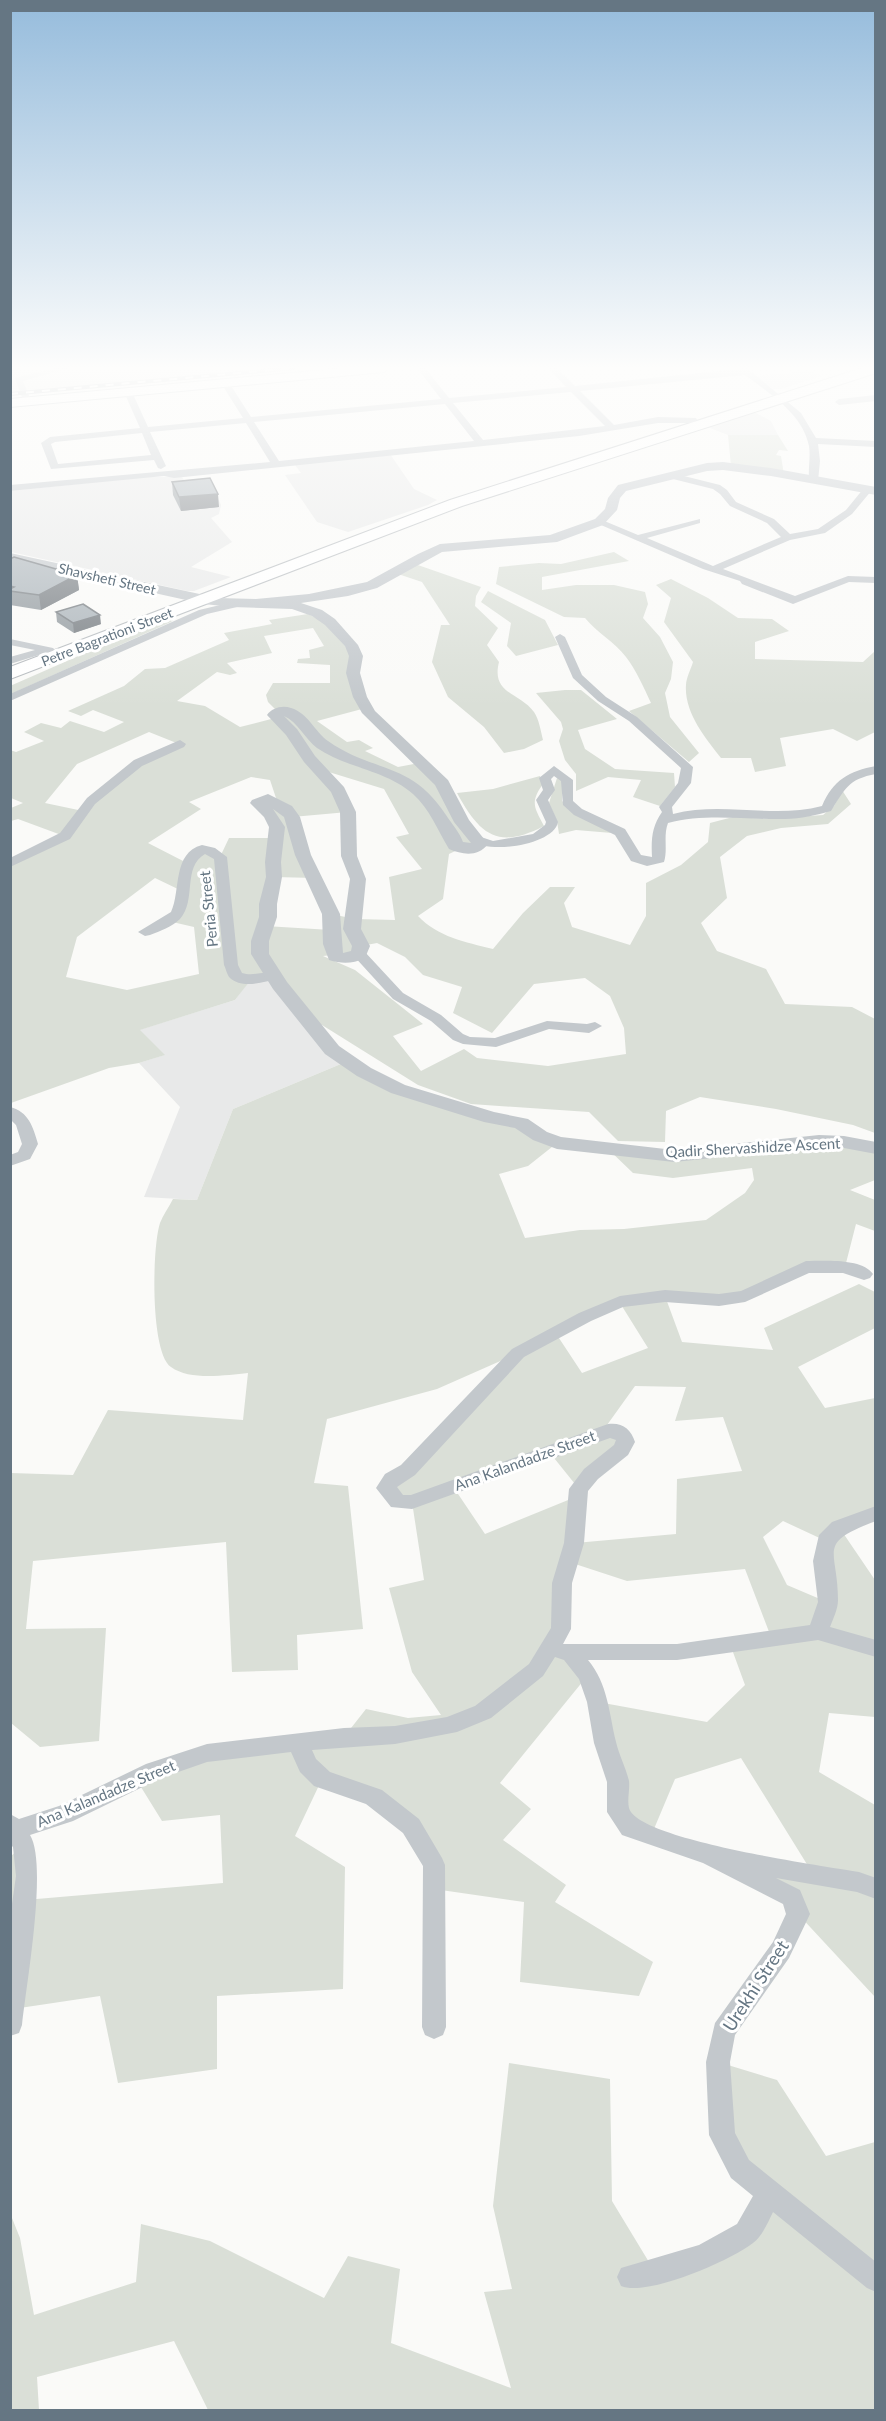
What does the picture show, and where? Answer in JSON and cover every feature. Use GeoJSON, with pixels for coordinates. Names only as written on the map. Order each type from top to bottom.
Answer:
{"type":"FeatureCollection","features":[{"type":"Feature","properties":{"kind":"main road"},"geometry":{"type":"LineString","coordinates":[[196,599],[435,505],[508,481]]}},
{"type":"Feature","properties":{"kind":"main road"},"geometry":{"type":"LineString","coordinates":[[196,599],[294,565],[456,503],[523,481]]}},
{"type":"Feature","properties":{"kind":"main road"},"geometry":{"type":"LineString","coordinates":[[158,613],[233,605],[287,574],[294,565]]}},
{"type":"Feature","properties":{"kind":"main road"},"geometry":{"type":"LineString","coordinates":[[158,613],[165,601],[159,591]]}},
{"type":"Feature","properties":{"kind":"main road","name":"Petre Bagrationi Street"},"geometry":{"type":"LineString","coordinates":[[10,664],[196,599]]}},
{"type":"Feature","properties":{"kind":"main road","name":"Petre Bagrationi Street"},"geometry":{"type":"LineString","coordinates":[[10,674],[158,613]]}},
{"type":"Feature","properties":{"kind":"street"},"geometry":{"type":"LineString","coordinates":[[10,488],[82,481]]}},
{"type":"Feature","properties":{"kind":"street"},"geometry":{"type":"LineString","coordinates":[[273,604],[338,594],[374,584],[424,554],[440,548],[552,539],[599,522],[611,510],[614,498],[622,488],[651,481]]}},
{"type":"Feature","properties":{"kind":"street"},"geometry":{"type":"LineString","coordinates":[[693,481],[714,486],[724,492],[731,503],[768,518],[782,527],[787,538]]}},
{"type":"Feature","properties":{"kind":"street"},"geometry":{"type":"LineString","coordinates":[[813,481],[871,490]]}},
{"type":"Feature","properties":{"kind":"street"},"geometry":{"type":"LineString","coordinates":[[714,569],[787,538],[821,531],[838,522],[871,490]]}},
{"type":"Feature","properties":{"kind":"street"},"geometry":{"type":"LineString","coordinates":[[638,538],[698,521]]}},
{"type":"Feature","properties":{"kind":"street"},"geometry":{"type":"LineString","coordinates":[[599,522],[794,601],[848,579],[876,580]]}},
{"type":"Feature","properties":{"kind":"street","name":"Shavsheti Street"},"geometry":{"type":"LineString","coordinates":[[10,556],[196,599],[233,605],[273,604]]}},
{"type":"Feature","properties":{"kind":"street"},"geometry":{"type":"LineString","coordinates":[[273,604],[294,605],[317,613],[330,622],[351,645],[356,656],[353,674],[360,697],[369,712],[442,783],[462,822],[478,840],[492,845],[537,837],[551,827],[552,822],[542,800],[549,790],[545,778],[554,770],[567,780],[567,802],[578,812],[620,832],[636,858],[647,862],[659,859],[656,835],[661,821],[668,812],[666,807],[689,774],[687,767],[633,719],[602,699],[577,676],[560,637]]}},
{"type":"Feature","properties":{"kind":"street"},"geometry":{"type":"LineString","coordinates":[[10,698],[203,612],[233,605]]}},
{"type":"Feature","properties":{"kind":"street"},"geometry":{"type":"LineString","coordinates":[[10,642],[49,650]]}},
{"type":"Feature","properties":{"kind":"street"},"geometry":{"type":"LineString","coordinates":[[478,840],[480,844],[477,847],[462,849],[455,845],[453,838],[416,788],[336,753],[311,735],[292,712],[284,710],[273,715],[292,732],[309,759],[338,790],[348,812],[349,856],[358,889],[352,929],[361,946],[359,954],[398,996],[436,1018],[458,1037],[468,1041],[496,1043],[547,1025],[589,1029],[596,1026]]}},
{"type":"Feature","properties":{"kind":"street"},"geometry":{"type":"LineString","coordinates":[[10,863],[65,836],[91,801],[138,763],[180,744]]}},
{"type":"Feature","properties":{"kind":"street"},"geometry":{"type":"LineString","coordinates":[[661,821],[676,817],[720,814],[811,814],[827,807],[833,791],[843,782],[859,773],[876,770]]}},
{"type":"Feature","properties":{"kind":"street","name":"Qadir Shervashidze Ascent"},"geometry":{"type":"LineString","coordinates":[[359,954],[351,959],[335,956],[332,944],[331,914],[303,855],[292,817],[286,808],[277,802],[268,799],[260,801],[258,804],[271,815],[277,827],[273,862],[274,877],[268,904],[268,917],[260,941],[260,954],[272,976],[332,1050],[364,1072],[409,1093],[491,1118],[521,1123],[540,1136],[557,1143],[674,1156],[819,1141],[844,1142],[876,1148]]}},
{"type":"Feature","properties":{"kind":"street","name":"Peria Street"},"geometry":{"type":"LineString","coordinates":[[145,932],[168,921],[178,912],[187,864],[201,849],[210,851],[220,858],[231,965],[236,976],[250,980],[272,976]]}},
{"type":"Feature","properties":{"kind":"street"},"geometry":{"type":"LineString","coordinates":[[10,1112],[16,1114],[25,1125],[30,1144],[24,1155],[10,1161]]}},
{"type":"Feature","properties":{"kind":"street","name":"Ana Kalandadze Street"},"geometry":{"type":"LineString","coordinates":[[10,2025],[27,1876],[24,1845],[13,1827],[65,1814],[154,1771],[207,1753],[344,1737],[394,1736],[449,1726],[483,1712],[558,1652],[562,1583],[574,1543],[579,1489],[591,1474],[621,1450],[626,1442],[624,1436],[616,1430],[608,1431],[412,1502],[398,1502],[386,1488],[392,1479],[408,1470],[518,1353],[585,1317],[620,1302],[665,1296],[719,1300],[745,1296],[806,1268],[845,1267],[864,1274]]}},
{"type":"Feature","properties":{"kind":"street"},"geometry":{"type":"LineString","coordinates":[[818,1632],[828,1602],[823,1561],[826,1540],[839,1527],[876,1513]]}},
{"type":"Feature","properties":{"kind":"street"},"geometry":{"type":"LineString","coordinates":[[558,1652],[677,1652],[818,1632],[876,1649]]}},
{"type":"Feature","properties":{"kind":"street","name":"Urekhi Street"},"geometry":{"type":"LineString","coordinates":[[558,1652],[588,1675],[598,1702],[605,1743],[618,1782],[618,1812],[630,1828],[710,1856],[792,1897],[798,1914],[782,1950],[724,2031],[718,2062],[722,2135],[740,2169],[876,2279]]}},
{"type":"Feature","properties":{"kind":"street"},"geometry":{"type":"LineString","coordinates":[[298,1743],[308,1765],[322,1779],[374,1797],[411,1826],[434,1864],[434,2027]]}},
{"type":"Feature","properties":{"kind":"street","name":"Urekhi Street"},"geometry":{"type":"LineString","coordinates":[[710,1856],[859,1882],[876,1889]]}},
{"type":"Feature","properties":{"kind":"street"},"geometry":{"type":"LineString","coordinates":[[630,2277],[655,2272],[705,2256],[746,2233],[770,2195]]}},
{"type":"Feature","properties":{"kind":"shaded area"},"geometry":{"type":"Polygon","coordinates":[[[107,481],[185,481],[191,491],[214,489],[221,505],[219,514],[211,518],[232,542],[191,567],[231,577],[194,591],[187,591],[11,552],[11,491],[107,481]]]}},
{"type":"Feature","properties":{"kind":"shaded area"},"geometry":{"type":"Polygon","coordinates":[[[289,481],[409,481],[414,489],[437,500],[348,532],[317,522],[289,481]]]}},
{"type":"Feature","properties":{"kind":"shaded area"},"geometry":{"type":"Polygon","coordinates":[[[614,552],[629,561],[542,577],[542,590],[576,585],[614,585],[645,592],[648,604],[643,618],[660,637],[673,662],[671,679],[665,693],[670,717],[699,753],[689,762],[629,711],[651,703],[640,679],[617,647],[585,618],[564,617],[496,584],[499,567],[539,563],[561,564],[614,552]]]}},
{"type":"Feature","properties":{"kind":"shaded area"},"geometry":{"type":"Polygon","coordinates":[[[415,564],[481,587],[476,596],[475,606],[498,628],[487,645],[499,662],[499,680],[503,687],[534,712],[543,740],[524,749],[504,753],[484,727],[448,697],[432,662],[441,625],[450,625],[422,582],[398,574],[415,564]]]}},
{"type":"Feature","properties":{"kind":"shaded area"},"geometry":{"type":"Polygon","coordinates":[[[671,579],[708,598],[738,618],[772,619],[789,631],[755,642],[755,659],[863,662],[875,651],[875,732],[857,741],[833,729],[780,738],[786,766],[755,772],[751,758],[721,758],[708,742],[688,705],[686,682],[693,662],[664,622],[671,598],[656,585],[671,579]]]}},
{"type":"Feature","properties":{"kind":"shaded area"},"geometry":{"type":"Polygon","coordinates":[[[488,591],[545,620],[558,645],[516,656],[507,646],[511,623],[481,602],[488,591]]]}},
{"type":"Feature","properties":{"kind":"shaded area"},"geometry":{"type":"Polygon","coordinates":[[[308,614],[326,623],[347,644],[362,709],[317,721],[347,742],[359,740],[373,748],[365,751],[398,767],[419,763],[478,840],[449,854],[443,899],[418,916],[434,929],[462,941],[493,949],[523,913],[550,887],[575,887],[564,903],[572,927],[630,945],[646,916],[646,883],[681,865],[708,842],[710,823],[733,817],[768,819],[823,815],[834,806],[842,790],[851,804],[828,824],[781,828],[747,836],[720,857],[727,898],[701,923],[717,951],[766,969],[785,1004],[852,1007],[875,1019],[875,1133],[853,1125],[776,1109],[700,1097],[666,1111],[665,1142],[618,1141],[589,1112],[471,1104],[418,1085],[322,1025],[313,1027],[272,976],[250,981],[235,1000],[140,1030],[165,1055],[139,1063],[109,1068],[11,1103],[11,863],[64,836],[18,819],[11,821],[11,808],[23,803],[11,798],[10,750],[16,752],[44,741],[24,732],[41,723],[61,728],[70,721],[104,732],[124,722],[93,710],[81,716],[68,711],[124,686],[145,669],[165,668],[229,640],[224,633],[272,624],[269,620],[308,614]],[[313,628],[264,636],[272,653],[227,663],[237,673],[230,675],[217,672],[177,701],[205,706],[240,727],[275,718],[277,711],[268,702],[266,695],[273,683],[330,683],[330,665],[297,663],[298,659],[310,658],[309,650],[324,646],[313,628]],[[149,732],[77,764],[45,803],[83,811],[138,763],[179,744],[149,732]],[[319,769],[348,812],[292,817],[315,878],[274,877],[265,926],[331,930],[331,914],[355,919],[395,920],[389,877],[422,869],[396,837],[409,834],[384,789],[319,769]],[[251,777],[189,802],[201,809],[148,843],[187,863],[202,849],[220,857],[229,838],[276,838],[267,812],[277,801],[270,780],[251,777]],[[155,878],[77,937],[66,977],[127,990],[199,974],[194,927],[168,921],[182,891],[155,878]],[[377,943],[361,946],[360,952],[323,956],[355,970],[423,1024],[393,1036],[421,1071],[464,1049],[477,1058],[548,1066],[626,1054],[624,1028],[610,996],[585,978],[534,984],[492,1033],[453,1013],[462,987],[423,975],[405,957],[377,943]]]}},
{"type":"Feature","properties":{"kind":"shaded area"},"geometry":{"type":"Polygon","coordinates":[[[177,616],[171,622],[11,694],[10,686],[140,629],[177,616]]]}},
{"type":"Feature","properties":{"kind":"shaded area"},"geometry":{"type":"Polygon","coordinates":[[[581,690],[617,719],[578,730],[585,749],[615,769],[674,773],[675,787],[660,806],[633,797],[641,780],[608,777],[576,791],[576,774],[565,760],[559,741],[563,729],[561,722],[536,693],[581,690]]]}},
{"type":"Feature","properties":{"kind":"shaded area"},"geometry":{"type":"Polygon","coordinates":[[[540,776],[543,784],[536,795],[535,805],[544,826],[514,837],[502,837],[483,828],[465,807],[457,793],[493,789],[540,776]]]}},
{"type":"Feature","properties":{"kind":"shaded area"},"geometry":{"type":"Polygon","coordinates":[[[557,778],[562,779],[562,801],[580,816],[612,833],[576,830],[559,834],[557,821],[549,803],[557,778]]]}},
{"type":"Feature","properties":{"kind":"shaded area"},"geometry":{"type":"Polygon","coordinates":[[[272,976],[348,1061],[233,1109],[197,1200],[144,1197],[180,1107],[139,1063],[164,1055],[139,1030],[235,1000],[250,980],[272,976]]]}},
{"type":"Feature","properties":{"kind":"shaded area"},"geometry":{"type":"Polygon","coordinates":[[[348,1061],[364,1072],[557,1143],[528,1166],[499,1174],[525,1238],[580,1230],[624,1229],[706,1220],[745,1193],[754,1180],[752,1168],[673,1178],[633,1173],[607,1148],[652,1153],[819,1141],[875,1148],[875,1180],[850,1190],[875,1200],[875,1231],[856,1224],[845,1267],[806,1268],[745,1296],[665,1296],[682,1342],[773,1350],[764,1328],[859,1284],[875,1292],[875,1328],[798,1367],[825,1408],[875,1398],[875,1513],[839,1527],[875,1580],[875,1717],[829,1713],[819,1772],[875,1805],[875,1997],[798,1914],[792,1897],[710,1856],[813,1874],[741,1758],[675,1779],[651,1836],[630,1828],[598,1702],[707,1722],[745,1685],[730,1644],[771,1637],[745,1569],[627,1581],[569,1562],[548,1651],[569,1652],[588,1675],[500,1783],[531,1809],[503,1840],[566,1885],[555,1902],[653,1962],[639,1996],[520,1982],[524,1902],[434,1889],[411,1826],[322,1779],[295,1836],[345,1867],[343,1989],[217,1996],[217,2069],[118,2083],[100,1996],[13,2009],[11,1856],[24,1845],[25,1900],[223,1883],[220,1815],[162,1821],[136,1779],[154,1771],[344,1737],[366,1709],[408,1718],[441,1715],[412,1672],[389,1588],[424,1580],[412,1502],[390,1494],[516,1354],[437,1389],[327,1419],[314,1483],[348,1486],[363,1629],[297,1635],[298,1670],[232,1672],[226,1542],[33,1561],[26,1629],[106,1628],[99,1741],[40,1747],[11,1723],[11,1473],[73,1475],[108,1410],[243,1420],[248,1373],[198,1376],[171,1367],[164,1358],[156,1322],[154,1275],[160,1223],[173,1199],[197,1200],[233,1109],[348,1061]],[[620,1303],[555,1332],[582,1373],[648,1348],[620,1303]],[[635,1386],[602,1432],[624,1436],[579,1489],[550,1453],[454,1488],[485,1534],[578,1496],[575,1543],[676,1534],[677,1479],[742,1471],[723,1417],[675,1421],[686,1387],[635,1386]],[[783,1521],[763,1537],[787,1585],[827,1602],[826,1541],[783,1521]]]}},
{"type":"Feature","properties":{"kind":"shaded area"},"geometry":{"type":"Polygon","coordinates":[[[718,2062],[777,2080],[826,2156],[875,2142],[875,2410],[208,2410],[174,2341],[37,2377],[39,2410],[11,2410],[10,2213],[20,2238],[34,2315],[136,2282],[141,2224],[210,2241],[324,2298],[348,2256],[400,2269],[391,2343],[511,2388],[484,2292],[512,2289],[493,2206],[509,2063],[610,2079],[612,2201],[655,2272],[705,2256],[769,2195],[740,2169],[718,2062]]]}},
{"type":"Feature","properties":{"kind":"building"},"geometry":{"type":"Polygon","coordinates":[[[211,481],[218,494],[179,497],[172,482],[211,481]]]}},
{"type":"Feature","properties":{"kind":"building"},"geometry":{"type":"Polygon","coordinates":[[[14,557],[77,575],[39,595],[10,591],[14,587],[10,586],[10,559],[14,557]]]}},
{"type":"Feature","properties":{"kind":"building"},"geometry":{"type":"Polygon","coordinates":[[[83,604],[100,615],[73,623],[56,612],[83,604]]]}}]}
